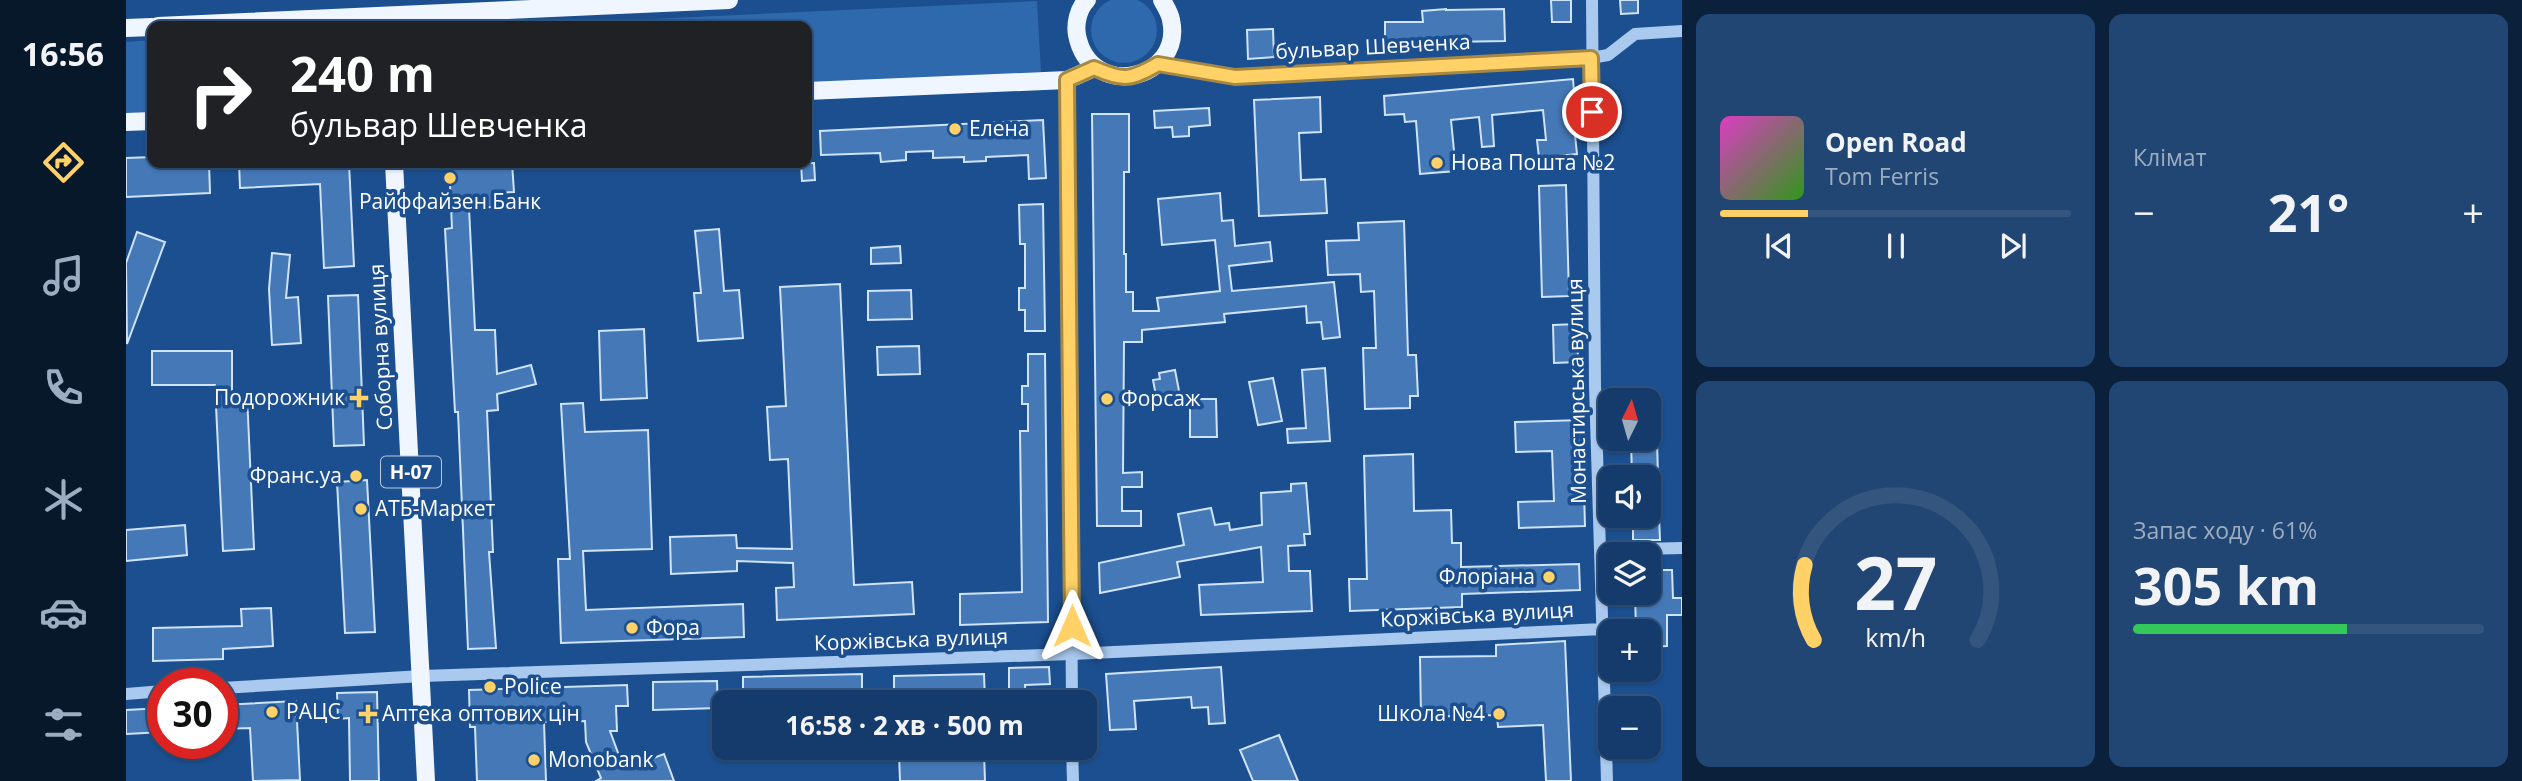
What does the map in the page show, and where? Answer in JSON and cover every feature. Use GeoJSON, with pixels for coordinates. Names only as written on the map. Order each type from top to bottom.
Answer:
{"type":"FeatureCollection","features":[{"type":"Feature","properties":{"kind":"main road"},"geometry":{"type":"LineString","coordinates":[[349,21],[729,0]]}},
{"type":"Feature","properties":{"kind":"main road"},"geometry":{"type":"LineString","coordinates":[[1087,0],[1082,5],[1075,27],[1080,49],[1094,68],[1115,77],[1138,76],[1158,64],[1170,44],[1171,20],[1162,0]]}},
{"type":"Feature","properties":{"kind":"main road"},"geometry":{"type":"LineString","coordinates":[[126,28],[147,27]]}},
{"type":"Feature","properties":{"kind":"main road"},"geometry":{"type":"LineString","coordinates":[[812,92],[1067,80],[1094,68]]}},
{"type":"Feature","properties":{"kind":"main road"},"geometry":{"type":"LineString","coordinates":[[126,122],[147,121]]}},
{"type":"Feature","properties":{"kind":"main road","name":"Соборна вулиця"},"geometry":{"type":"LineString","coordinates":[[394,168],[426,781]]}},
{"type":"Feature","properties":{"kind":"street","name":"Монастирська вулиця"},"geometry":{"type":"LineString","coordinates":[[1592,0],[1600,542]]}},
{"type":"Feature","properties":{"kind":"street"},"geometry":{"type":"LineString","coordinates":[[1591,58],[1608,55],[1635,34],[1682,31]]}},
{"type":"Feature","properties":{"kind":"street","name":"бульвар Шевченка"},"geometry":{"type":"LineString","coordinates":[[1158,64],[1235,77],[1591,58]]}},
{"type":"Feature","properties":{"kind":"street"},"geometry":{"type":"LineString","coordinates":[[1067,80],[1072,690]]}},
{"type":"Feature","properties":{"kind":"street"},"geometry":{"type":"LineString","coordinates":[[1661,549],[1682,548]]}},
{"type":"Feature","properties":{"kind":"street","name":"Коржівська вулиця"},"geometry":{"type":"LineString","coordinates":[[238,687],[422,676],[1072,654],[1598,628]]}},
{"type":"Feature","properties":{"kind":"street","name":"Монастирська вулиця"},"geometry":{"type":"LineString","coordinates":[[1604,682],[1607,781]]}},
{"type":"Feature","properties":{"kind":"street"},"geometry":{"type":"LineString","coordinates":[[126,694],[147,692]]}},
{"type":"Feature","properties":{"kind":"street"},"geometry":{"type":"LineString","coordinates":[[1072,760],[1073,781]]}},
{"type":"Feature","properties":{"kind":"shaded area"},"geometry":{"type":"Polygon","coordinates":[[[1111,-1],[1137,-1],[1143,2],[1152,11],[1157,24],[1157,36],[1152,49],[1143,58],[1130,63],[1118,63],[1105,58],[1096,49],[1091,36],[1091,24],[1096,11],[1111,-1]]]}},
{"type":"Feature","properties":{"kind":"shaded area"},"geometry":{"type":"Polygon","coordinates":[[[1037,1],[1041,72],[812,83],[812,21],[607,21],[1037,1]]]}},
{"type":"Feature","properties":{"kind":"shaded area"},"geometry":{"type":"Polygon","coordinates":[[[147,40],[147,114],[126,116],[126,42],[147,40]]]}},
{"type":"Feature","properties":{"kind":"building"},"geometry":{"type":"Polygon","coordinates":[[[1551,0],[1571,0],[1571,22],[1552,22],[1551,0]]]}},
{"type":"Feature","properties":{"kind":"building"},"geometry":{"type":"Polygon","coordinates":[[[1620,0],[1638,0],[1638,13],[1621,14],[1620,0]]]}},
{"type":"Feature","properties":{"kind":"building"},"geometry":{"type":"Polygon","coordinates":[[[1504,9],[1505,41],[1449,42],[1385,50],[1385,22],[1423,22],[1422,11],[1504,9]]]}},
{"type":"Feature","properties":{"kind":"building"},"geometry":{"type":"Polygon","coordinates":[[[1273,29],[1274,57],[1248,59],[1247,30],[1273,29]]]}},
{"type":"Feature","properties":{"kind":"building"},"geometry":{"type":"Polygon","coordinates":[[[1573,79],[1577,154],[1539,158],[1537,140],[1546,140],[1543,110],[1492,115],[1494,146],[1482,147],[1479,117],[1451,120],[1456,171],[1420,174],[1416,121],[1405,122],[1404,114],[1385,115],[1384,96],[1573,79]]]}},
{"type":"Feature","properties":{"kind":"building"},"geometry":{"type":"Polygon","coordinates":[[[1320,97],[1321,132],[1299,133],[1301,180],[1325,179],[1327,213],[1259,216],[1254,100],[1320,97]]]}},
{"type":"Feature","properties":{"kind":"building"},"geometry":{"type":"Polygon","coordinates":[[[1209,108],[1210,125],[1189,127],[1189,136],[1173,137],[1172,127],[1155,128],[1154,111],[1209,108]]]}},
{"type":"Feature","properties":{"kind":"building"},"geometry":{"type":"Polygon","coordinates":[[[1092,114],[1129,114],[1129,172],[1124,172],[1124,254],[1126,292],[1133,292],[1133,311],[1159,311],[1157,298],[1220,291],[1215,240],[1162,245],[1158,199],[1220,193],[1222,221],[1233,220],[1235,246],[1270,242],[1272,261],[1229,266],[1232,291],[1334,282],[1340,337],[1323,339],[1321,322],[1307,323],[1306,306],[1224,314],[1225,322],[1142,330],[1142,342],[1124,342],[1123,473],[1142,472],[1142,487],[1122,487],[1122,511],[1141,511],[1141,526],[1097,526],[1092,114]]]}},
{"type":"Feature","properties":{"kind":"building"},"geometry":{"type":"Polygon","coordinates":[[[1043,120],[1046,178],[1029,179],[1028,155],[986,157],[986,161],[964,162],[964,157],[933,158],[933,151],[906,152],[906,160],[881,162],[880,153],[821,155],[820,131],[1043,120]]]}},
{"type":"Feature","properties":{"kind":"building"},"geometry":{"type":"Polygon","coordinates":[[[147,157],[147,168],[209,168],[210,193],[126,197],[126,158],[147,157]]]}},
{"type":"Feature","properties":{"kind":"building"},"geometry":{"type":"Polygon","coordinates":[[[814,163],[815,180],[802,181],[801,168],[812,168],[814,163]]]}},
{"type":"Feature","properties":{"kind":"building"},"geometry":{"type":"Polygon","coordinates":[[[239,168],[349,168],[354,266],[324,268],[320,184],[240,188],[239,168]]]}},
{"type":"Feature","properties":{"kind":"building"},"geometry":{"type":"Polygon","coordinates":[[[449,168],[512,168],[514,192],[492,193],[493,207],[469,208],[475,330],[495,330],[497,374],[531,365],[536,384],[497,394],[498,410],[487,411],[493,552],[489,552],[496,648],[468,649],[458,412],[455,412],[445,229],[452,228],[449,168]]]}},
{"type":"Feature","properties":{"kind":"building"},"geometry":{"type":"Polygon","coordinates":[[[1566,185],[1569,296],[1542,297],[1539,186],[1566,185]]]}},
{"type":"Feature","properties":{"kind":"building"},"geometry":{"type":"Polygon","coordinates":[[[1043,204],[1045,331],[1025,331],[1025,310],[1019,310],[1019,288],[1025,288],[1025,244],[1020,244],[1019,205],[1043,204]]]}},
{"type":"Feature","properties":{"kind":"building"},"geometry":{"type":"Polygon","coordinates":[[[1404,221],[1408,355],[1416,355],[1418,396],[1410,396],[1410,408],[1365,409],[1363,348],[1376,348],[1374,291],[1361,292],[1360,274],[1328,275],[1326,241],[1359,240],[1358,223],[1404,221]]]}},
{"type":"Feature","properties":{"kind":"building"},"geometry":{"type":"Polygon","coordinates":[[[719,229],[724,291],[739,290],[743,338],[698,341],[694,293],[701,293],[695,231],[719,229]]]}},
{"type":"Feature","properties":{"kind":"building"},"geometry":{"type":"Polygon","coordinates":[[[137,232],[165,242],[127,344],[126,263],[137,232]]]}},
{"type":"Feature","properties":{"kind":"building"},"geometry":{"type":"Polygon","coordinates":[[[900,246],[901,263],[871,264],[871,248],[900,246]]]}},
{"type":"Feature","properties":{"kind":"building"},"geometry":{"type":"Polygon","coordinates":[[[272,253],[290,255],[286,298],[298,297],[301,343],[272,345],[269,289],[272,253]]]}},
{"type":"Feature","properties":{"kind":"building"},"geometry":{"type":"Polygon","coordinates":[[[840,284],[854,585],[912,582],[914,614],[777,620],[776,588],[794,587],[793,563],[737,561],[737,571],[671,574],[670,537],[736,535],[737,548],[792,549],[788,459],[770,460],[767,407],[786,406],[780,287],[840,284]]]}},
{"type":"Feature","properties":{"kind":"building"},"geometry":{"type":"Polygon","coordinates":[[[911,290],[912,319],[868,320],[868,291],[911,290]]]}},
{"type":"Feature","properties":{"kind":"building"},"geometry":{"type":"Polygon","coordinates":[[[358,295],[364,445],[334,446],[328,296],[358,295]]]}},
{"type":"Feature","properties":{"kind":"building"},"geometry":{"type":"Polygon","coordinates":[[[1577,324],[1578,362],[1554,363],[1553,325],[1577,324]]]}},
{"type":"Feature","properties":{"kind":"building"},"geometry":{"type":"Polygon","coordinates":[[[644,329],[647,398],[601,400],[599,331],[644,329]]]}},
{"type":"Feature","properties":{"kind":"building"},"geometry":{"type":"Polygon","coordinates":[[[919,346],[920,374],[878,375],[877,347],[919,346]]]}},
{"type":"Feature","properties":{"kind":"building"},"geometry":{"type":"Polygon","coordinates":[[[152,351],[232,351],[232,395],[247,395],[254,549],[223,551],[215,385],[152,385],[152,351]]]}},
{"type":"Feature","properties":{"kind":"building"},"geometry":{"type":"Polygon","coordinates":[[[1028,354],[1045,354],[1048,622],[960,625],[960,594],[1022,592],[1020,431],[1028,431],[1028,404],[1022,404],[1022,386],[1028,386],[1028,354]]]}},
{"type":"Feature","properties":{"kind":"building"},"geometry":{"type":"Polygon","coordinates":[[[1325,368],[1330,441],[1288,443],[1287,429],[1306,428],[1302,370],[1325,368]]]}},
{"type":"Feature","properties":{"kind":"building"},"geometry":{"type":"Polygon","coordinates":[[[1175,370],[1180,396],[1157,401],[1153,380],[1160,379],[1159,373],[1175,370]]]}},
{"type":"Feature","properties":{"kind":"building"},"geometry":{"type":"Polygon","coordinates":[[[1273,378],[1282,421],[1258,425],[1249,382],[1273,378]]]}},
{"type":"Feature","properties":{"kind":"building"},"geometry":{"type":"Polygon","coordinates":[[[1190,399],[1216,399],[1217,437],[1190,437],[1190,399]]]}},
{"type":"Feature","properties":{"kind":"building"},"geometry":{"type":"Polygon","coordinates":[[[583,403],[585,432],[648,430],[652,549],[583,551],[586,610],[743,604],[744,637],[561,643],[558,559],[570,559],[561,404],[583,403]]]}},
{"type":"Feature","properties":{"kind":"building"},"geometry":{"type":"Polygon","coordinates":[[[1582,420],[1585,526],[1519,528],[1518,502],[1554,501],[1552,451],[1516,452],[1515,422],[1582,420]]]}},
{"type":"Feature","properties":{"kind":"building"},"geometry":{"type":"Polygon","coordinates":[[[1631,452],[1657,452],[1658,465],[1632,465],[1631,452]]]}},
{"type":"Feature","properties":{"kind":"building"},"geometry":{"type":"Polygon","coordinates":[[[1413,454],[1414,511],[1451,510],[1452,543],[1461,543],[1461,567],[1579,564],[1580,590],[1462,594],[1462,607],[1350,611],[1349,579],[1367,579],[1364,456],[1413,454]]]}},
{"type":"Feature","properties":{"kind":"building"},"geometry":{"type":"Polygon","coordinates":[[[367,480],[375,632],[345,633],[337,482],[367,480]]]}},
{"type":"Feature","properties":{"kind":"building"},"geometry":{"type":"Polygon","coordinates":[[[1306,483],[1310,534],[1304,534],[1305,545],[1288,546],[1289,571],[1310,571],[1312,611],[1201,615],[1199,585],[1263,582],[1261,547],[1177,562],[1180,577],[1100,593],[1099,563],[1184,545],[1178,514],[1211,508],[1215,525],[1229,523],[1230,530],[1262,525],[1261,493],[1291,491],[1291,484],[1306,483]]]}},
{"type":"Feature","properties":{"kind":"building"},"geometry":{"type":"Polygon","coordinates":[[[185,525],[187,555],[126,561],[126,530],[185,525]]]}},
{"type":"Feature","properties":{"kind":"building"},"geometry":{"type":"Polygon","coordinates":[[[1633,528],[1660,528],[1660,540],[1633,540],[1633,528]]]}},
{"type":"Feature","properties":{"kind":"building"},"geometry":{"type":"Polygon","coordinates":[[[1661,570],[1672,570],[1673,598],[1682,598],[1682,615],[1667,615],[1667,646],[1661,646],[1661,619],[1636,619],[1635,605],[1661,605],[1661,570]]]}},
{"type":"Feature","properties":{"kind":"building"},"geometry":{"type":"Polygon","coordinates":[[[271,608],[273,646],[223,649],[223,659],[153,661],[153,628],[242,626],[241,609],[271,608]]]}},
{"type":"Feature","properties":{"kind":"building"},"geometry":{"type":"Polygon","coordinates":[[[1565,641],[1571,781],[1546,781],[1543,725],[1498,727],[1497,715],[1421,717],[1420,657],[1496,656],[1496,645],[1565,641]]]}},
{"type":"Feature","properties":{"kind":"building"},"geometry":{"type":"Polygon","coordinates":[[[1049,667],[1050,684],[1025,685],[1025,690],[1009,690],[1009,668],[1049,667]]]}},
{"type":"Feature","properties":{"kind":"building"},"geometry":{"type":"Polygon","coordinates":[[[1221,667],[1225,723],[1209,724],[1208,707],[1192,708],[1191,697],[1134,701],[1136,729],[1110,730],[1106,674],[1221,667]]]}},
{"type":"Feature","properties":{"kind":"building"},"geometry":{"type":"Polygon","coordinates":[[[862,674],[862,690],[743,690],[743,677],[862,674]]]}},
{"type":"Feature","properties":{"kind":"building"},"geometry":{"type":"Polygon","coordinates":[[[984,674],[985,690],[894,690],[894,676],[984,674]]]}},
{"type":"Feature","properties":{"kind":"building"},"geometry":{"type":"Polygon","coordinates":[[[717,681],[717,690],[712,690],[712,708],[653,710],[653,682],[717,681]]]}},
{"type":"Feature","properties":{"kind":"building"},"geometry":{"type":"Polygon","coordinates":[[[627,685],[628,706],[616,706],[617,731],[610,731],[624,769],[664,754],[674,781],[596,781],[601,778],[586,742],[585,721],[544,722],[546,781],[477,781],[475,727],[470,727],[469,690],[627,685]]]}},
{"type":"Feature","properties":{"kind":"building"},"geometry":{"type":"Polygon","coordinates":[[[377,692],[379,781],[350,781],[349,718],[338,719],[337,693],[377,692]]]}},
{"type":"Feature","properties":{"kind":"building"},"geometry":{"type":"Polygon","coordinates":[[[296,701],[300,780],[253,781],[250,728],[238,728],[238,704],[296,701]]]}},
{"type":"Feature","properties":{"kind":"building"},"geometry":{"type":"Polygon","coordinates":[[[147,709],[147,733],[126,734],[126,710],[147,709]]]}},
{"type":"Feature","properties":{"kind":"building"},"geometry":{"type":"Polygon","coordinates":[[[1279,735],[1298,781],[1253,781],[1240,750],[1279,735]]]}},
{"type":"Feature","properties":{"kind":"building"},"geometry":{"type":"Polygon","coordinates":[[[899,760],[984,760],[985,781],[900,781],[899,760]]]}},
{"type":"Feature","properties":{"kind":"place","name":"Елена"},"geometry":{"type":"Point","coordinates":[955,129]}},
{"type":"Feature","properties":{"kind":"place","name":"Нова Пошта №2"},"geometry":{"type":"Point","coordinates":[1437,163]}},
{"type":"Feature","properties":{"kind":"place","name":"Райффайзен Банк"},"geometry":{"type":"Point","coordinates":[450,178]}},
{"type":"Feature","properties":{"kind":"place","name":"Подорожник"},"geometry":{"type":"Point","coordinates":[359,398]}},
{"type":"Feature","properties":{"kind":"place","name":"Форсаж"},"geometry":{"type":"Point","coordinates":[1107,399]}},
{"type":"Feature","properties":{"kind":"place","name":"Франс.уа"},"geometry":{"type":"Point","coordinates":[356,476]}},
{"type":"Feature","properties":{"kind":"place","name":"АТБ-Маркет"},"geometry":{"type":"Point","coordinates":[361,509]}},
{"type":"Feature","properties":{"kind":"place","name":"Флоріана"},"geometry":{"type":"Point","coordinates":[1549,577]}},
{"type":"Feature","properties":{"kind":"place","name":"Фора"},"geometry":{"type":"Point","coordinates":[632,628]}},
{"type":"Feature","properties":{"kind":"place","name":"Police"},"geometry":{"type":"Point","coordinates":[490,687]}},
{"type":"Feature","properties":{"kind":"place","name":"РАЦС"},"geometry":{"type":"Point","coordinates":[272,712]}},
{"type":"Feature","properties":{"kind":"place","name":"Аптека оптових цін"},"geometry":{"type":"Point","coordinates":[368,714]}},
{"type":"Feature","properties":{"kind":"place","name":"Школа №4"},"geometry":{"type":"Point","coordinates":[1499,714]}},
{"type":"Feature","properties":{"kind":"place","name":"Monobank"},"geometry":{"type":"Point","coordinates":[534,760]}},
{"type":"Feature","properties":{"kind":"route"},"geometry":{"type":"LineString","coordinates":[[1072,626],[1067,80],[1094,68],[1115,77],[1138,76],[1158,64],[1235,77],[1591,58],[1592,112]]}}]}
